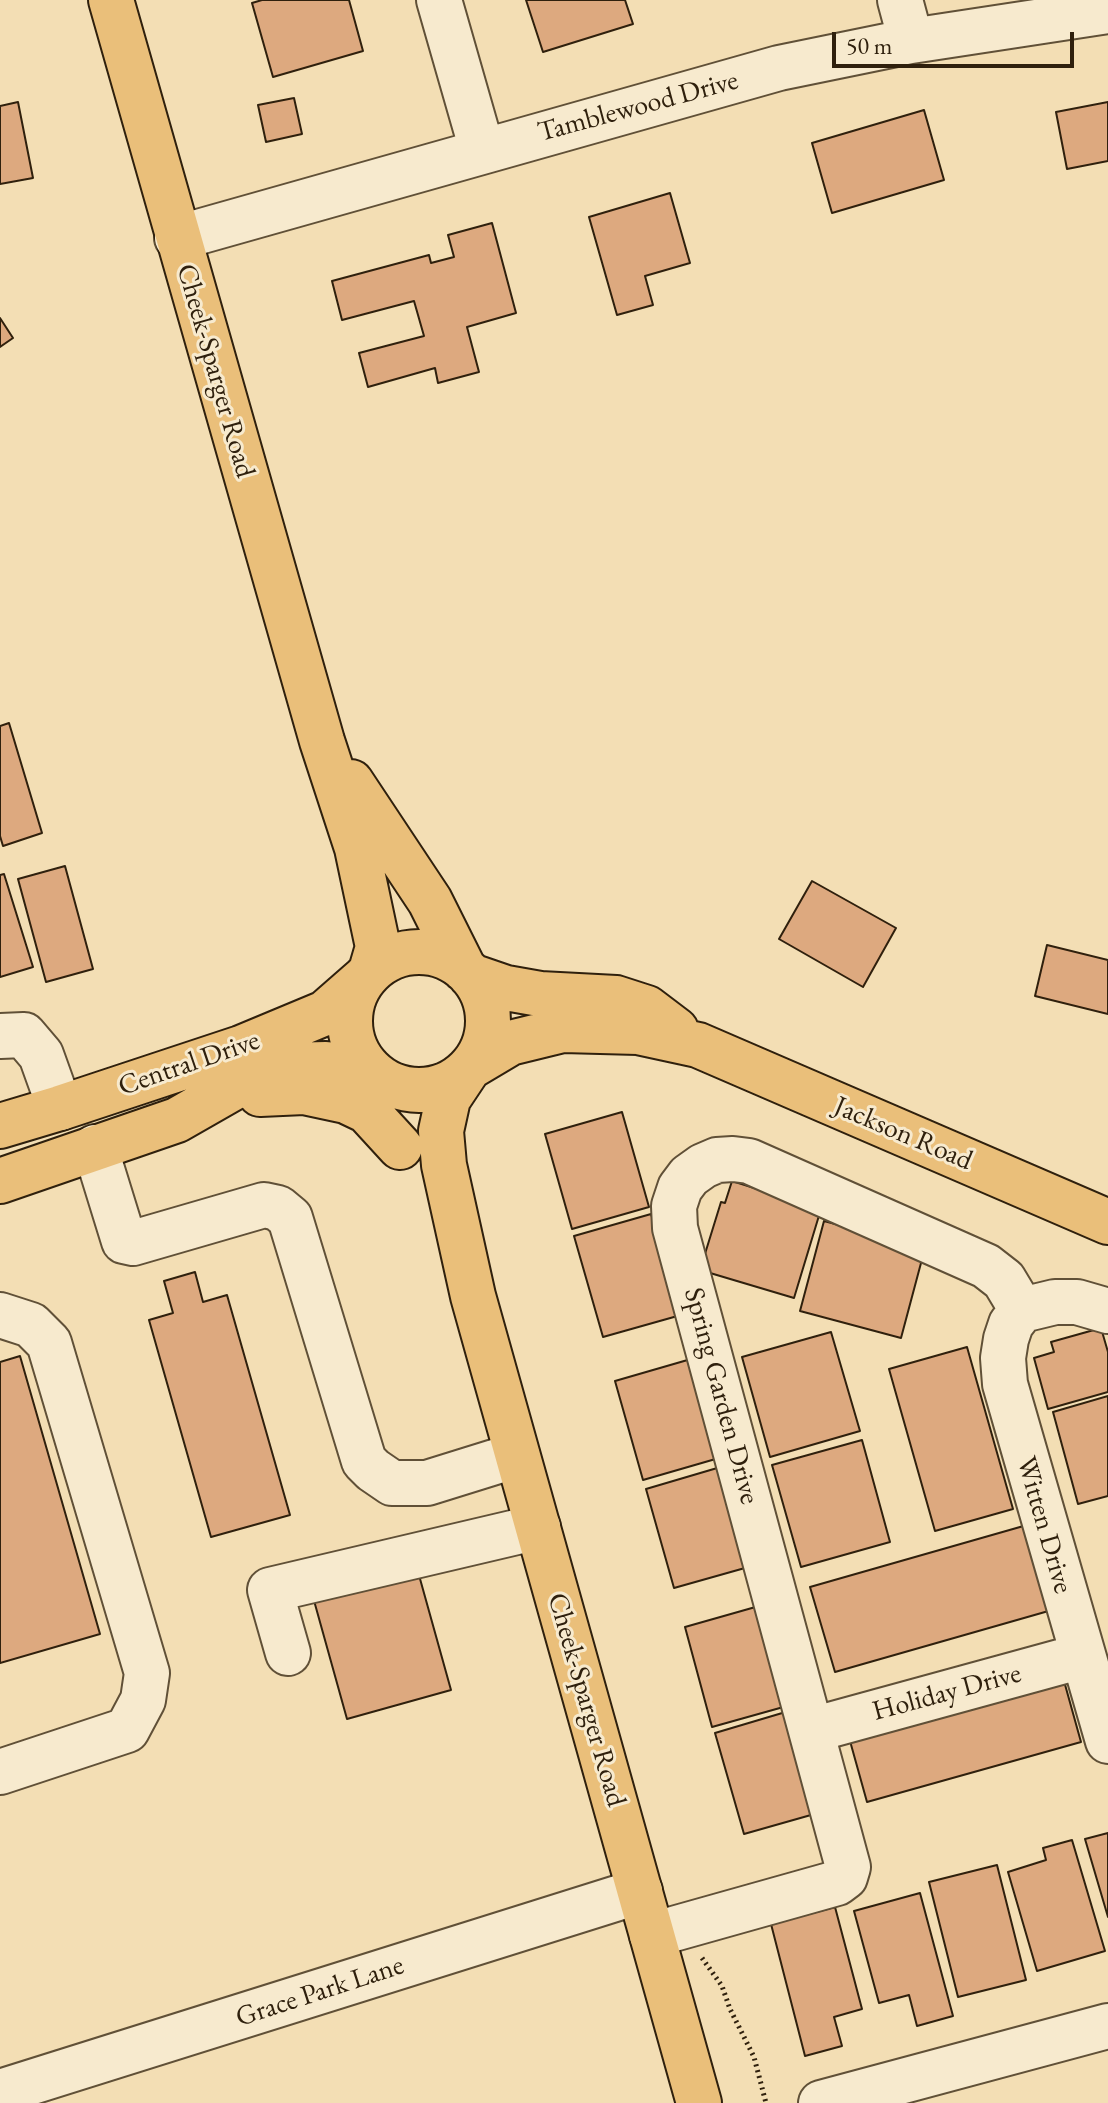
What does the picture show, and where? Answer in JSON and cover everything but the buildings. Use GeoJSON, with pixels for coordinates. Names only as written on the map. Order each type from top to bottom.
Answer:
{"type":"FeatureCollection","features":[{"type":"Feature","properties":{"kind":"main road","name":"Cheek-Sparger Road"},"geometry":{"type":"LineString","coordinates":[[111,0],[322,741],[357,848],[378,947],[368,975]]}},
{"type":"Feature","properties":{"kind":"main road","name":"Cheek-Sparger Road"},"geometry":{"type":"LineString","coordinates":[[322,741],[430,901],[468,973]]}},
{"type":"Feature","properties":{"kind":"main road"},"geometry":{"type":"LineString","coordinates":[[407,953],[427,953],[447,958],[468,973],[482,993],[487,1012],[487,1033],[470,1069],[449,1084],[429,1090],[409,1090],[390,1084],[371,1072],[358,1054],[351,1033],[351,1013],[356,992],[368,975],[388,960],[407,953]]}},
{"type":"Feature","properties":{"kind":"main road","name":"Jackson Road"},"geometry":{"type":"LineString","coordinates":[[468,973],[506,988],[540,994],[616,998],[647,1008],[698,1045]]}},
{"type":"Feature","properties":{"kind":"main road","name":"Central Drive"},"geometry":{"type":"LineString","coordinates":[[0,1126],[241,1048],[325,1013],[368,975]]}},
{"type":"Feature","properties":{"kind":"main road","name":"Jackson Road"},"geometry":{"type":"LineString","coordinates":[[470,1069],[510,1043],[563,1030],[638,1032],[698,1045],[1108,1222]]}},
{"type":"Feature","properties":{"kind":"main road","name":"Central Drive"},"geometry":{"type":"LineString","coordinates":[[0,1181],[177,1120],[233,1088],[287,1065],[326,1064],[371,1072]]}},
{"type":"Feature","properties":{"kind":"main road","name":"Cheek-Sparger Road"},"geometry":{"type":"LineString","coordinates":[[470,1069],[448,1099],[441,1131],[444,1165],[473,1296],[640,1891],[668,1930],[699,2103]]}},
{"type":"Feature","properties":{"kind":"main road","name":"Cheek-Sparger Road"},"geometry":{"type":"LineString","coordinates":[[371,1072],[400,1147],[473,1296]]}},
{"type":"Feature","properties":{"kind":"main road"},"geometry":{"type":"LineString","coordinates":[[177,1120],[259,1094],[304,1092],[346,1101],[367,1111],[400,1147]]}},
{"type":"Feature","properties":{"kind":"street"},"geometry":{"type":"LineString","coordinates":[[439,0],[482,150]]}},
{"type":"Feature","properties":{"kind":"street","name":"Tamblewood Drive"},"geometry":{"type":"LineString","coordinates":[[177,238],[779,68],[905,20],[1108,11]]}},
{"type":"Feature","properties":{"kind":"street"},"geometry":{"type":"LineString","coordinates":[[0,1036],[24,1035],[41,1055],[60,1108]]}},
{"type":"Feature","properties":{"kind":"street"},"geometry":{"type":"LineString","coordinates":[[95,1147],[124,1241],[133,1243],[264,1205],[278,1208],[290,1218],[364,1461],[373,1470],[392,1483],[427,1483],[517,1455]]}},
{"type":"Feature","properties":{"kind":"street","name":"Spring Garden Drive"},"geometry":{"type":"LineString","coordinates":[[668,1930],[837,1883],[845,1877],[848,1867],[675,1228],[674,1206],[680,1188],[696,1171],[717,1160],[749,1161],[986,1266],[1004,1280],[1022,1310]]}},
{"type":"Feature","properties":{"kind":"street"},"geometry":{"type":"LineString","coordinates":[[1022,1310],[1055,1302],[1077,1302],[1108,1311]]}},
{"type":"Feature","properties":{"kind":"street","name":"Witten Drive"},"geometry":{"type":"LineString","coordinates":[[1022,1310],[1011,1324],[1006,1339],[1003,1358],[1005,1384],[1108,1741]]}},
{"type":"Feature","properties":{"kind":"street"},"geometry":{"type":"LineString","coordinates":[[0,1315],[31,1325],[49,1343],[147,1673],[143,1700],[127,1730],[0,1772]]}},
{"type":"Feature","properties":{"kind":"street"},"geometry":{"type":"LineString","coordinates":[[288,1653],[270,1590],[538,1527]]}},
{"type":"Feature","properties":{"kind":"street","name":"Holiday Drive"},"geometry":{"type":"LineString","coordinates":[[812,1730],[1082,1656]]}},
{"type":"Feature","properties":{"kind":"street","name":"Grace Park Lane"},"geometry":{"type":"LineString","coordinates":[[0,2092],[640,1891]]}},
{"type":"Feature","properties":{"kind":"street"},"geometry":{"type":"LineString","coordinates":[[821,2103],[1108,2026]]}},
{"type":"Feature","properties":{"kind":"path"},"geometry":{"type":"LineString","coordinates":[[668,1930],[689,1943],[713,1970],[754,2057],[766,2103]]}}]}
